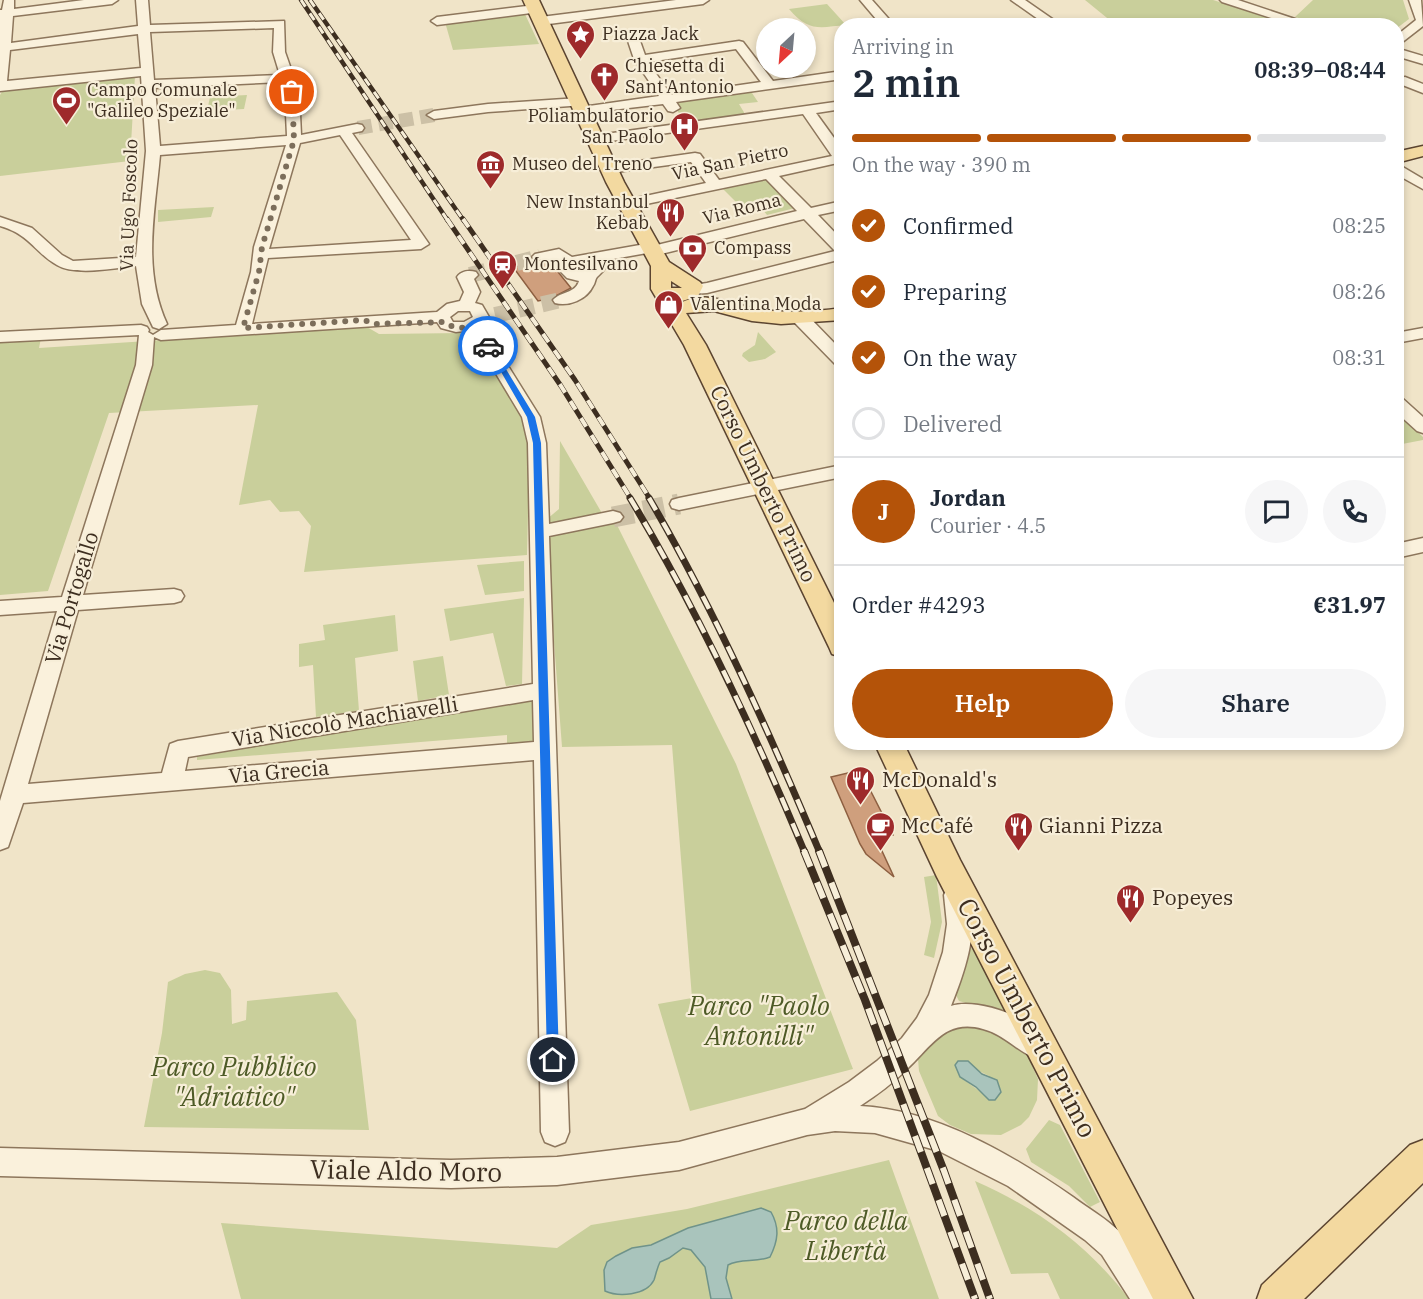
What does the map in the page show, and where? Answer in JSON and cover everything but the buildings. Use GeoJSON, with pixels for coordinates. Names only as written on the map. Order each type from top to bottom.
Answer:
{"type":"FeatureCollection","features":[{"type":"Feature","properties":{"kind":"main road","name":"Corso Umberto Primo"},"geometry":{"type":"LineString","coordinates":[[536,10],[609,169],[674,283],[695,345],[834,630]]}},
{"type":"Feature","properties":{"kind":"main road"},"geometry":{"type":"LineString","coordinates":[[674,283],[702,303],[759,316],[799,318],[834,315]]}},
{"type":"Feature","properties":{"kind":"main road"},"geometry":{"type":"LineString","coordinates":[[674,283],[743,305],[774,310],[804,312],[834,308]]}},
{"type":"Feature","properties":{"kind":"main road","name":"Corso Umberto Primo"},"geometry":{"type":"LineString","coordinates":[[892,750],[948,868],[1169,1297]]}},
{"type":"Feature","properties":{"kind":"main road"},"geometry":{"type":"LineString","coordinates":[[1276,1299],[1423,1158]]}},
{"type":"Feature","properties":{"kind":"street"},"geometry":{"type":"LineString","coordinates":[[112,0],[6,9],[1,86],[149,78],[289,78]]}},
{"type":"Feature","properties":{"kind":"street","name":"Via Ugo Foscolo"},"geometry":{"type":"LineString","coordinates":[[142,0],[146,30],[153,151],[143,261],[154,331]]}},
{"type":"Feature","properties":{"kind":"street"},"geometry":{"type":"LineString","coordinates":[[437,21],[625,0]]}},
{"type":"Feature","properties":{"kind":"street"},"geometry":{"type":"LineString","coordinates":[[536,10],[703,0]]}},
{"type":"Feature","properties":{"kind":"street"},"geometry":{"type":"LineString","coordinates":[[866,0],[881,18]]}},
{"type":"Feature","properties":{"kind":"street"},"geometry":{"type":"LineString","coordinates":[[1017,0],[1044,18]]}},
{"type":"Feature","properties":{"kind":"street"},"geometry":{"type":"LineString","coordinates":[[1226,0],[1284,18]]}},
{"type":"Feature","properties":{"kind":"street"},"geometry":{"type":"LineString","coordinates":[[1404,36],[1422,21],[1415,0]]}},
{"type":"Feature","properties":{"kind":"street"},"geometry":{"type":"LineString","coordinates":[[3,48],[146,30],[280,24],[279,52],[292,92],[294,140],[262,247],[263,254],[243,328]]}},
{"type":"Feature","properties":{"kind":"street"},"geometry":{"type":"LineString","coordinates":[[634,41],[640,59],[668,99],[683,127]]}},
{"type":"Feature","properties":{"kind":"street"},"geometry":{"type":"LineString","coordinates":[[640,59],[739,45],[770,85]]}},
{"type":"Feature","properties":{"kind":"street"},"geometry":{"type":"LineString","coordinates":[[1404,54],[1423,60]]}},
{"type":"Feature","properties":{"kind":"street"},"geometry":{"type":"LineString","coordinates":[[434,116],[481,108],[580,106],[668,99],[834,76]]}},
{"type":"Feature","properties":{"kind":"street"},"geometry":{"type":"LineString","coordinates":[[1405,81],[1423,89]]}},
{"type":"Feature","properties":{"kind":"street"},"geometry":{"type":"LineString","coordinates":[[596,140],[834,106]]}},
{"type":"Feature","properties":{"kind":"street"},"geometry":{"type":"LineString","coordinates":[[807,110],[834,148]]}},
{"type":"Feature","properties":{"kind":"street"},"geometry":{"type":"LineString","coordinates":[[153,151],[294,140],[351,129],[421,244],[263,254]]}},
{"type":"Feature","properties":{"kind":"street"},"geometry":{"type":"LineString","coordinates":[[1404,156],[1423,185]]}},
{"type":"Feature","properties":{"kind":"street"},"geometry":{"type":"LineString","coordinates":[[609,169],[695,157],[716,186]]}},
{"type":"Feature","properties":{"kind":"street","name":"Via San Pietro"},"geometry":{"type":"LineString","coordinates":[[627,204],[834,160]]}},
{"type":"Feature","properties":{"kind":"street"},"geometry":{"type":"LineString","coordinates":[[769,174],[834,241]]}},
{"type":"Feature","properties":{"kind":"street","name":"Via Roma"},"geometry":{"type":"LineString","coordinates":[[674,283],[807,214],[834,207]]}},
{"type":"Feature","properties":{"kind":"street"},"geometry":{"type":"LineString","coordinates":[[0,221],[33,235],[58,261],[69,265],[143,261]]}},
{"type":"Feature","properties":{"kind":"street"},"geometry":{"type":"LineString","coordinates":[[540,257],[559,254],[569,262],[577,259],[592,268],[706,288],[834,256]]}},
{"type":"Feature","properties":{"kind":"street"},"geometry":{"type":"LineString","coordinates":[[561,300],[580,293],[588,283],[592,268]]}},
{"type":"Feature","properties":{"kind":"street"},"geometry":{"type":"LineString","coordinates":[[466,306],[472,292],[465,277],[470,275]]}},
{"type":"Feature","properties":{"kind":"street"},"geometry":{"type":"LineString","coordinates":[[443,320],[449,309],[466,306],[476,308],[481,323],[531,417],[537,443],[555,1132]]}},
{"type":"Feature","properties":{"kind":"street"},"geometry":{"type":"LineString","coordinates":[[799,318],[834,353]]}},
{"type":"Feature","properties":{"kind":"street"},"geometry":{"type":"LineString","coordinates":[[0,337],[121,331],[213,330],[364,320],[374,324],[443,320],[456,327],[481,323]]}},
{"type":"Feature","properties":{"kind":"street","name":"Via Portogallo"},"geometry":{"type":"LineString","coordinates":[[0,840],[154,331]]}},
{"type":"Feature","properties":{"kind":"street"},"geometry":{"type":"LineString","coordinates":[[1404,337],[1423,333]]}},
{"type":"Feature","properties":{"kind":"street"},"geometry":{"type":"LineString","coordinates":[[1404,409],[1423,427]]}},
{"type":"Feature","properties":{"kind":"street"},"geometry":{"type":"LineString","coordinates":[[679,504],[834,473]]}},
{"type":"Feature","properties":{"kind":"street"},"geometry":{"type":"LineString","coordinates":[[540,532],[613,517]]}},
{"type":"Feature","properties":{"kind":"street"},"geometry":{"type":"LineString","coordinates":[[1404,549],[1423,545]]}},
{"type":"Feature","properties":{"kind":"street"},"geometry":{"type":"LineString","coordinates":[[0,608],[174,596]]}},
{"type":"Feature","properties":{"kind":"street","name":"Via Niccolò Machiavelli"},"geometry":{"type":"LineString","coordinates":[[171,781],[178,750],[543,690]]}},
{"type":"Feature","properties":{"kind":"street","name":"Via Grecia"},"geometry":{"type":"LineString","coordinates":[[14,794],[545,750]]}},
{"type":"Feature","properties":{"kind":"street","name":"Viale Aldo Moro"},"geometry":{"type":"LineString","coordinates":[[924,1032],[945,988],[959,946],[961,913],[948,868]]}},
{"type":"Feature","properties":{"kind":"street","name":"Viale Aldo Moro"},"geometry":{"type":"LineString","coordinates":[[807,1122],[848,1099],[880,1075],[924,1032],[948,1018],[975,1015],[1013,1029],[1044,1052]]}},
{"type":"Feature","properties":{"kind":"street","name":"Viale Aldo Moro"},"geometry":{"type":"LineString","coordinates":[[0,1162],[451,1174],[558,1171],[679,1156],[807,1122],[855,1118],[897,1125],[944,1139],[1018,1176],[1095,1230],[1169,1297]]}},
{"type":"Feature","properties":{"kind":"green space"},"geometry":{"type":"Polygon","coordinates":[[[1085,0],[1213,0],[1271,18],[1107,18],[1085,0]]]}},
{"type":"Feature","properties":{"kind":"green space"},"geometry":{"type":"Polygon","coordinates":[[[1313,0],[1403,0],[1409,19],[1404,23],[1404,18],[1295,17],[1313,0]]]}},
{"type":"Feature","properties":{"kind":"green space"},"geometry":{"type":"Polygon","coordinates":[[[827,4],[840,18],[834,18],[834,26],[816,27],[816,18],[796,17],[789,9],[827,4]]]}},
{"type":"Feature","properties":{"kind":"green space"},"geometry":{"type":"Polygon","coordinates":[[[524,12],[539,44],[453,50],[445,22],[524,12]]]}},
{"type":"Feature","properties":{"kind":"green space","name":"Campo Comunale \"Galileo Speziale\""},"geometry":{"type":"Polygon","coordinates":[[[135,76],[130,161],[0,176],[0,95],[3,90],[135,76]]]}},
{"type":"Feature","properties":{"kind":"green space"},"geometry":{"type":"Polygon","coordinates":[[[750,90],[758,102],[739,104],[745,114],[685,123],[671,100],[750,90]]]}},
{"type":"Feature","properties":{"kind":"green space"},"geometry":{"type":"Polygon","coordinates":[[[247,95],[244,109],[207,111],[210,97],[247,95]]]}},
{"type":"Feature","properties":{"kind":"green space"},"geometry":{"type":"Polygon","coordinates":[[[764,177],[795,208],[767,215],[763,210],[758,212],[752,206],[742,208],[720,186],[764,177]]]}},
{"type":"Feature","properties":{"kind":"green space"},"geometry":{"type":"Polygon","coordinates":[[[214,207],[211,217],[158,222],[158,210],[214,207]]]}},
{"type":"Feature","properties":{"kind":"green space"},"geometry":{"type":"Polygon","coordinates":[[[367,327],[379,334],[463,333],[479,340],[530,432],[527,555],[304,572],[311,526],[299,511],[280,512],[270,500],[239,505],[258,405],[109,413],[48,591],[0,595],[0,341],[41,338],[39,348],[367,327]]]}},
{"type":"Feature","properties":{"kind":"green space"},"geometry":{"type":"Polygon","coordinates":[[[758,332],[776,352],[765,359],[749,362],[742,356],[755,345],[758,332]]]}},
{"type":"Feature","properties":{"kind":"green space"},"geometry":{"type":"Polygon","coordinates":[[[1404,419],[1423,437],[1423,440],[1404,444],[1404,419]]]}},
{"type":"Feature","properties":{"kind":"green space"},"geometry":{"type":"Polygon","coordinates":[[[560,441],[603,515],[548,524],[547,519],[559,509],[560,441]]]}},
{"type":"Feature","properties":{"kind":"green space","name":"Parco \"Paolo Antonilli\""},"geometry":{"type":"Polygon","coordinates":[[[615,521],[736,764],[853,1069],[690,1111],[658,1004],[692,998],[672,745],[562,747],[546,537],[615,521]]]}},
{"type":"Feature","properties":{"kind":"green space"},"geometry":{"type":"Polygon","coordinates":[[[524,561],[524,591],[485,595],[477,565],[524,561]]]}},
{"type":"Feature","properties":{"kind":"green space"},"geometry":{"type":"Polygon","coordinates":[[[524,598],[522,684],[506,686],[493,633],[450,641],[444,609],[524,598]]]}},
{"type":"Feature","properties":{"kind":"green space"},"geometry":{"type":"Polygon","coordinates":[[[395,615],[398,651],[355,658],[359,711],[316,717],[313,665],[299,667],[299,644],[325,640],[323,625],[395,615]]]}},
{"type":"Feature","properties":{"kind":"green space"},"geometry":{"type":"Polygon","coordinates":[[[443,656],[449,695],[418,701],[413,661],[443,656]]]}},
{"type":"Feature","properties":{"kind":"green space"},"geometry":{"type":"Polygon","coordinates":[[[537,696],[536,738],[530,744],[507,748],[507,735],[197,760],[197,757],[537,696]]]}},
{"type":"Feature","properties":{"kind":"green space"},"geometry":{"type":"Polygon","coordinates":[[[936,875],[942,922],[934,958],[924,955],[931,922],[924,877],[936,875]]]}},
{"type":"Feature","properties":{"kind":"green space"},"geometry":{"type":"Polygon","coordinates":[[[970,948],[981,949],[1009,1008],[1004,1014],[959,1001],[954,991],[970,948]]]}},
{"type":"Feature","properties":{"kind":"green space","name":"Parco Pubblico \"Adriatico\""},"geometry":{"type":"Polygon","coordinates":[[[205,970],[220,973],[231,990],[232,1024],[246,1020],[247,1001],[337,992],[356,1020],[369,1130],[144,1127],[162,1033],[168,982],[185,974],[205,970]]]}},
{"type":"Feature","properties":{"kind":"green space"},"geometry":{"type":"Polygon","coordinates":[[[982,1025],[1025,1050],[1038,1079],[1037,1100],[1029,1117],[1021,1125],[1001,1135],[971,1134],[950,1125],[938,1116],[919,1071],[918,1059],[925,1046],[951,1027],[982,1025]],[[977,1070],[964,1080],[992,1100],[989,1076],[977,1070]]]}},
{"type":"Feature","properties":{"kind":"green space"},"geometry":{"type":"Polygon","coordinates":[[[1049,1120],[1060,1125],[1100,1202],[1090,1207],[1069,1186],[1031,1162],[1026,1149],[1049,1120]]]}},
{"type":"Feature","properties":{"kind":"green space","name":"Parco della Libertà"},"geometry":{"type":"Polygon","coordinates":[[[889,1160],[939,1299],[241,1299],[221,1223],[557,1248],[591,1225],[687,1209],[889,1160]]]}},
{"type":"Feature","properties":{"kind":"green space"},"geometry":{"type":"Polygon","coordinates":[[[975,1181],[1019,1203],[1060,1230],[1096,1262],[1129,1299],[1060,1299],[1048,1273],[1011,1274],[975,1181]]]}},
{"type":"Feature","properties":{"kind":"water"},"geometry":{"type":"Polygon","coordinates":[[[958,1061],[968,1061],[982,1074],[997,1080],[1001,1092],[995,1100],[989,1100],[976,1087],[960,1077],[955,1065],[958,1061]]]}},
{"type":"Feature","properties":{"kind":"water"},"geometry":{"type":"Polygon","coordinates":[[[761,1208],[771,1212],[774,1218],[777,1229],[775,1245],[770,1257],[728,1265],[726,1278],[732,1299],[711,1299],[705,1267],[691,1250],[683,1248],[660,1262],[654,1280],[645,1289],[631,1294],[605,1291],[604,1270],[607,1262],[616,1256],[632,1248],[651,1245],[688,1228],[761,1208]]]}},
{"type":"Feature","properties":{"kind":"tunnel"},"geometry":{"type":"LineString","coordinates":[[358,128],[434,115]]}},
{"type":"Feature","properties":{"kind":"tunnel"},"geometry":{"type":"LineString","coordinates":[[470,275],[540,257]]}},
{"type":"Feature","properties":{"kind":"tunnel"},"geometry":{"type":"LineString","coordinates":[[495,315],[561,300]]}},
{"type":"Feature","properties":{"kind":"tunnel"},"geometry":{"type":"LineString","coordinates":[[613,517],[679,504]]}},
{"type":"Feature","properties":{"kind":"railway"},"geometry":{"type":"LineString","coordinates":[[301,0],[448,221]]}},
{"type":"Feature","properties":{"kind":"railway"},"geometry":{"type":"LineString","coordinates":[[310,0],[464,221]]}},
{"type":"Feature","properties":{"kind":"railway"},"geometry":{"type":"LineString","coordinates":[[447,219],[561,386],[631,499]]}},
{"type":"Feature","properties":{"kind":"railway"},"geometry":{"type":"LineString","coordinates":[[463,219],[575,380],[650,499]]}},
{"type":"Feature","properties":{"kind":"railway"},"geometry":{"type":"LineString","coordinates":[[630,498],[679,584],[724,672],[805,853]]}},
{"type":"Feature","properties":{"kind":"railway"},"geometry":{"type":"LineString","coordinates":[[649,498],[719,628],[820,853]]}},
{"type":"Feature","properties":{"kind":"railway"},"geometry":{"type":"LineString","coordinates":[[804,851],[865,1000],[975,1299]]}},
{"type":"Feature","properties":{"kind":"railway"},"geometry":{"type":"LineString","coordinates":[[819,851],[944,1171],[990,1299]]}},
{"type":"Feature","properties":{"kind":"way so far"},"geometry":{"type":"LineString","coordinates":[[292,92],[294,140],[262,247],[263,254],[259,272],[243,328],[364,320],[374,324],[444,322],[451,327],[474,329],[488,346]]}},
{"type":"Feature","properties":{"kind":"place","name":"Piazza Jack"},"geometry":{"type":"Point","coordinates":[581,60]}},
{"type":"Feature","properties":{"kind":"place","name":"Chiesetta di Sant'Antonio"},"geometry":{"type":"Point","coordinates":[604,102]}},
{"type":"Feature","properties":{"kind":"place","name":"Campo Comunale \"Galileo Speziale\""},"geometry":{"type":"Point","coordinates":[66,126]}},
{"type":"Feature","properties":{"kind":"place","name":"Poliambulatorio San Paolo"},"geometry":{"type":"Point","coordinates":[685,152]}},
{"type":"Feature","properties":{"kind":"place","name":"Museo del Treno"},"geometry":{"type":"Point","coordinates":[491,190]}},
{"type":"Feature","properties":{"kind":"place","name":"New Instanbul Kebab"},"geometry":{"type":"Point","coordinates":[670,238]}},
{"type":"Feature","properties":{"kind":"place","name":"Compass"},"geometry":{"type":"Point","coordinates":[693,274]}},
{"type":"Feature","properties":{"kind":"place","name":"Montesilvano"},"geometry":{"type":"Point","coordinates":[503,290]}},
{"type":"Feature","properties":{"kind":"place","name":"Valentina Moda"},"geometry":{"type":"Point","coordinates":[669,330]}},
{"type":"Feature","properties":{"kind":"place","name":"McDonald's"},"geometry":{"type":"Point","coordinates":[861,806]}},
{"type":"Feature","properties":{"kind":"place","name":"McCafé"},"geometry":{"type":"Point","coordinates":[880,852]}},
{"type":"Feature","properties":{"kind":"place","name":"Gianni Pizza"},"geometry":{"type":"Point","coordinates":[1018,852]}},
{"type":"Feature","properties":{"kind":"place","name":"Popeyes"},"geometry":{"type":"Point","coordinates":[1131,924]}},
{"type":"Feature","properties":{"kind":"route"},"geometry":{"type":"LineString","coordinates":[[488,346],[531,417],[537,443],[553,1060]]}}]}
